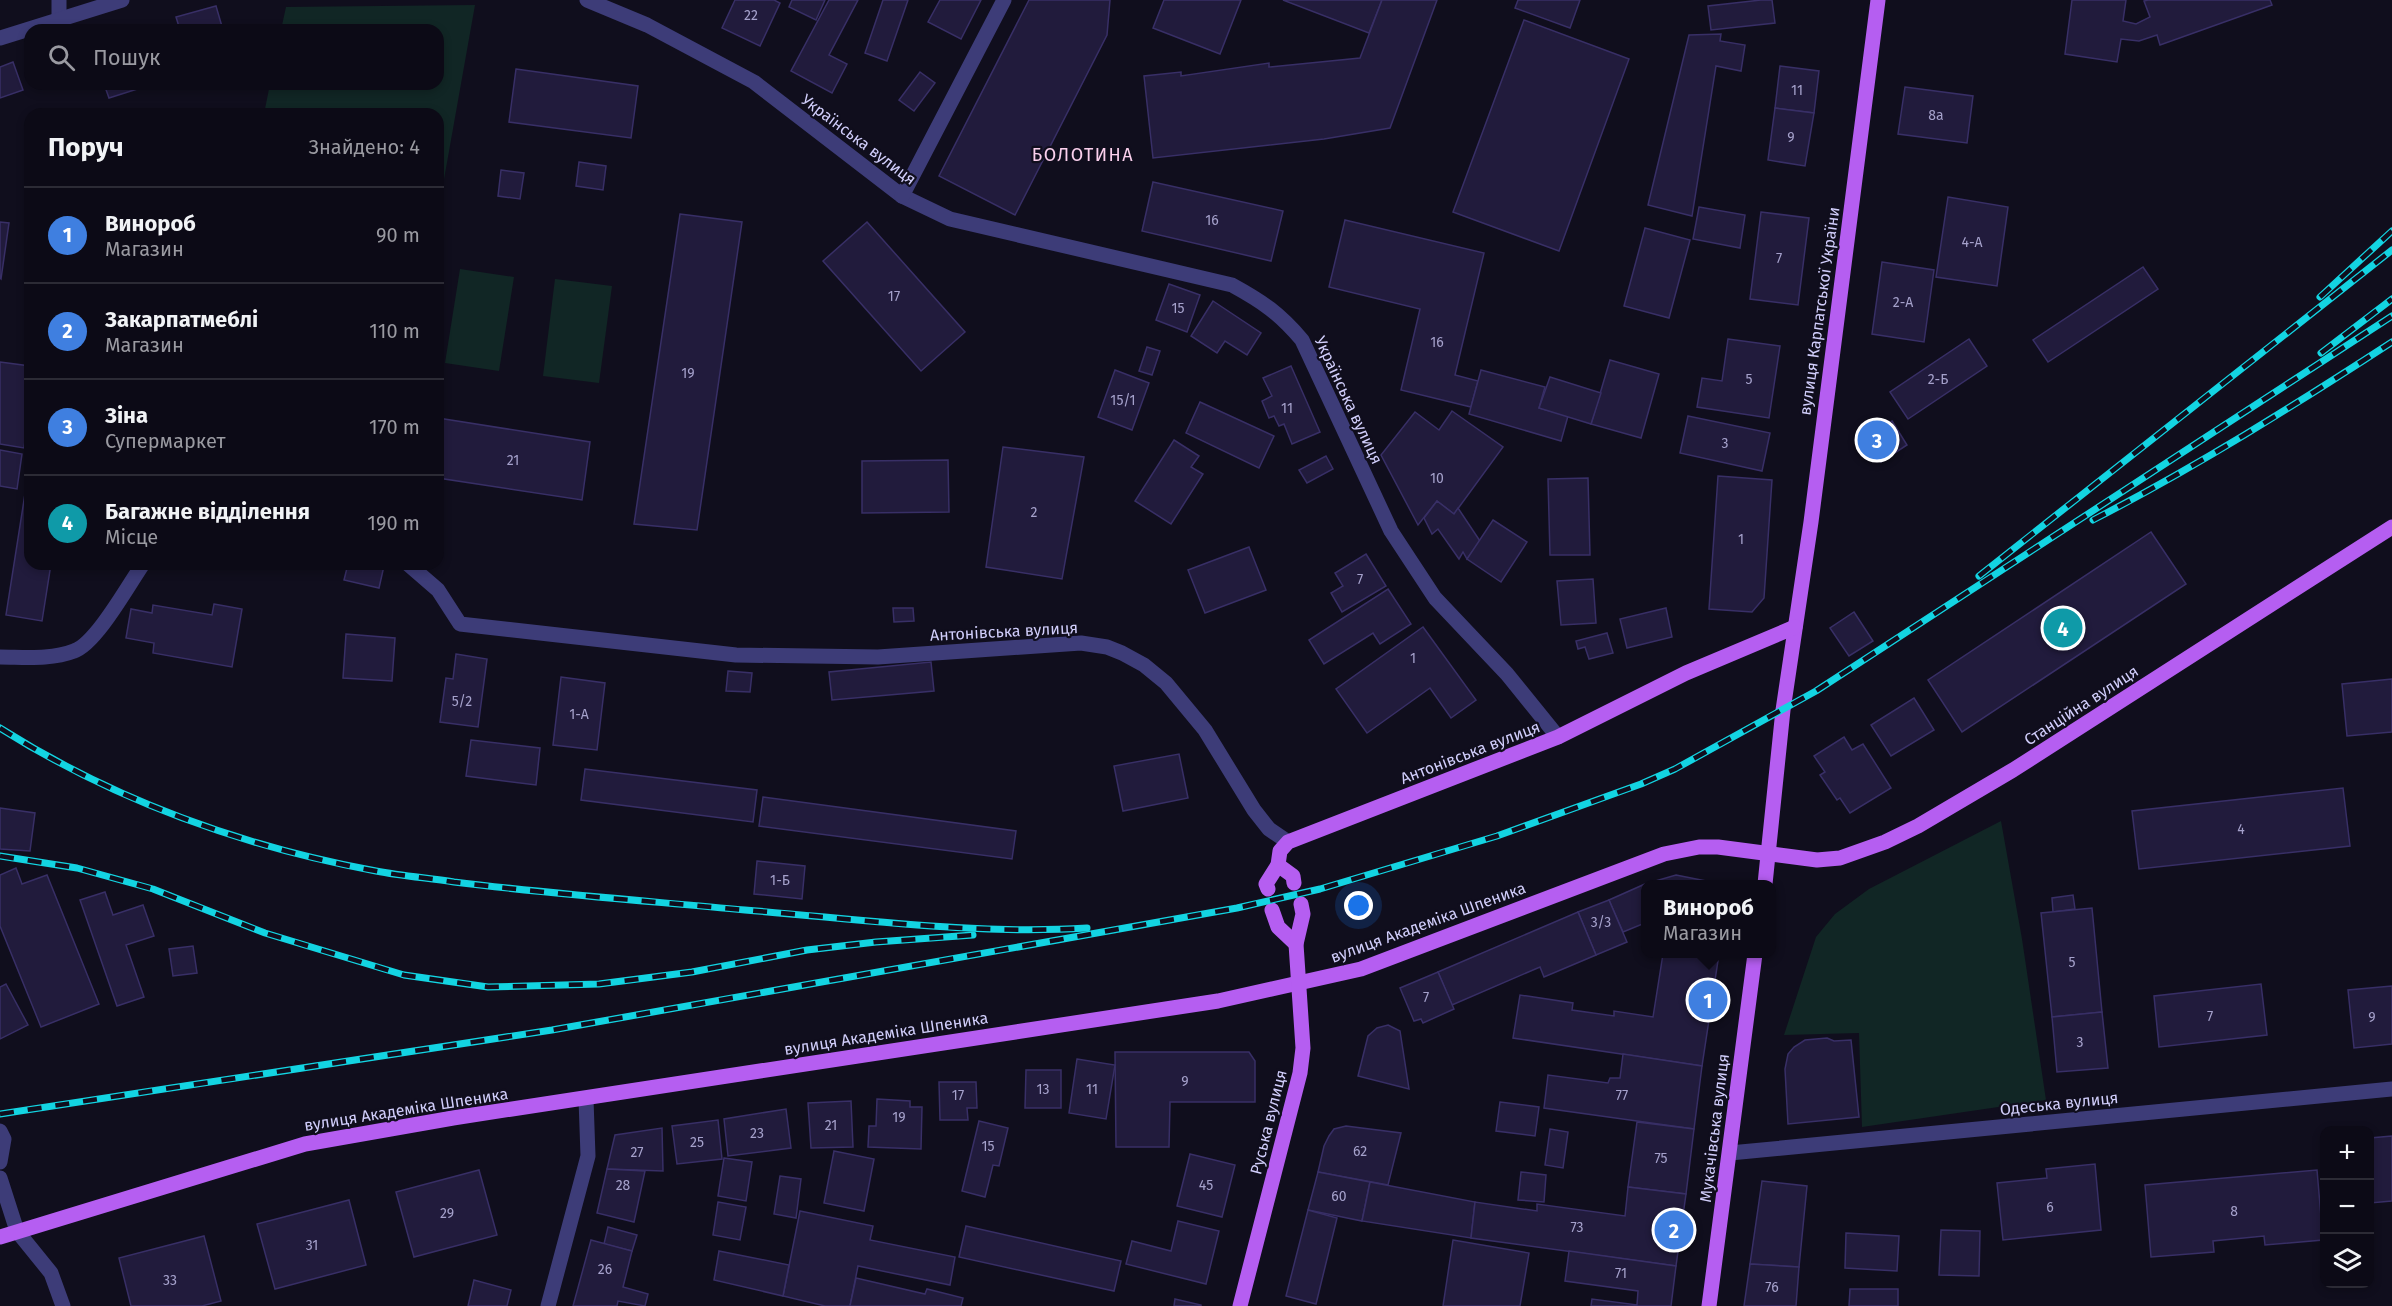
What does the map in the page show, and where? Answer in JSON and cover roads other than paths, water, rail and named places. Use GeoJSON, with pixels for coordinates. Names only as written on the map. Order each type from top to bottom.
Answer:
{"type":"FeatureCollection","features":[{"type":"Feature","properties":{"kind":"main road","name":"вулиця Карпатської України"},"geometry":{"type":"LineString","coordinates":[[1795,627],[1878,0]]}},
{"type":"Feature","properties":{"kind":"main road","name":"Станційна вулиця"},"geometry":{"type":"LineString","coordinates":[[1770,853],[1817,860],[1840,858],[1869,849],[1918,826],[2013,770],[2392,527]]}},
{"type":"Feature","properties":{"kind":"main road"},"geometry":{"type":"LineString","coordinates":[[1558,737],[1686,673],[1795,627]]}},
{"type":"Feature","properties":{"kind":"main road"},"geometry":{"type":"LineString","coordinates":[[1766,880],[1795,627]]}},
{"type":"Feature","properties":{"kind":"main road","name":"Антонівська вулиця"},"geometry":{"type":"LineString","coordinates":[[1287,842],[1558,737]]}},
{"type":"Feature","properties":{"kind":"main road"},"geometry":{"type":"LineString","coordinates":[[1268,889],[1266,884],[1278,864],[1280,851],[1287,842]]}},
{"type":"Feature","properties":{"kind":"main road","name":"вулиця Академіка Шпеника"},"geometry":{"type":"LineString","coordinates":[[0,1237],[305,1144],[453,1118],[1218,1000],[1299,983],[1361,969],[1664,854],[1698,847],[1770,853]]}},
{"type":"Feature","properties":{"kind":"main road"},"geometry":{"type":"LineString","coordinates":[[1278,864],[1293,876],[1294,883]]}},
{"type":"Feature","properties":{"kind":"main road","name":"Руська вулиця"},"geometry":{"type":"LineString","coordinates":[[1240,1306],[1300,1073],[1303,1048],[1296,944],[1303,914],[1301,904]]}},
{"type":"Feature","properties":{"kind":"main road"},"geometry":{"type":"LineString","coordinates":[[1272,910],[1278,927],[1296,944]]}},
{"type":"Feature","properties":{"kind":"main road","name":"Мукачівська вулиця"},"geometry":{"type":"LineString","coordinates":[[1709,1306],[1754,958]]}},
{"type":"Feature","properties":{"kind":"street"},"geometry":{"type":"LineString","coordinates":[[59,0],[59,18]]}},
{"type":"Feature","properties":{"kind":"street"},"geometry":{"type":"LineString","coordinates":[[41,24],[122,0]]}},
{"type":"Feature","properties":{"kind":"street","name":"Українська вулиця"},"geometry":{"type":"LineString","coordinates":[[586,0],[647,25],[754,82],[902,196],[950,219],[1232,285],[1268,305],[1302,340],[1391,531],[1409,561],[1435,598],[1507,674],[1558,737]]}},
{"type":"Feature","properties":{"kind":"street"},"geometry":{"type":"LineString","coordinates":[[902,196],[1004,0]]}},
{"type":"Feature","properties":{"kind":"street"},"geometry":{"type":"LineString","coordinates":[[0,38],[24,30]]}},
{"type":"Feature","properties":{"kind":"street"},"geometry":{"type":"LineString","coordinates":[[0,657],[55,656],[77,651],[95,635],[139,570]]}},
{"type":"Feature","properties":{"kind":"street","name":"Антонівська вулиця"},"geometry":{"type":"LineString","coordinates":[[415,570],[438,590],[460,624],[736,655],[878,657],[1081,643],[1107,647],[1144,665],[1166,683],[1205,730],[1254,810],[1269,829],[1287,842]]}},
{"type":"Feature","properties":{"kind":"street","name":"Одеська вулиця"},"geometry":{"type":"LineString","coordinates":[[1730,1153],[2392,1089]]}},
{"type":"Feature","properties":{"kind":"street"},"geometry":{"type":"LineString","coordinates":[[548,1306],[588,1156],[586,1099]]}},
{"type":"Feature","properties":{"kind":"street"},"geometry":{"type":"LineString","coordinates":[[0,1131],[4,1139],[0,1162]]}},
{"type":"Feature","properties":{"kind":"street"},"geometry":{"type":"LineString","coordinates":[[0,1178],[16,1231],[51,1273],[63,1306]]}},
{"type":"Feature","properties":{"kind":"railway"},"geometry":{"type":"LineString","coordinates":[[2320,297],[2392,231]]}},
{"type":"Feature","properties":{"kind":"railway"},"geometry":{"type":"LineString","coordinates":[[1979,576],[2392,250]]}},
{"type":"Feature","properties":{"kind":"railway"},"geometry":{"type":"LineString","coordinates":[[2321,353],[2392,299]]}},
{"type":"Feature","properties":{"kind":"railway"},"geometry":{"type":"LineString","coordinates":[[0,1114],[552,1030],[1237,908],[1320,889],[1497,836],[1641,784],[1675,769],[1816,691],[2392,316]]}},
{"type":"Feature","properties":{"kind":"railway"},"geometry":{"type":"LineString","coordinates":[[2093,520],[2245,435],[2392,342]]}},
{"type":"Feature","properties":{"kind":"railway"},"geometry":{"type":"LineString","coordinates":[[0,728],[88,777],[181,818],[278,849],[376,871],[527,890],[916,925],[1044,930],[1087,928]]}},
{"type":"Feature","properties":{"kind":"railway"},"geometry":{"type":"LineString","coordinates":[[0,856],[77,868],[153,889],[265,933],[404,975],[488,987],[599,984],[692,972],[807,950],[973,935]]}},
{"type":"Feature","properties":{"kind":"place","name":"Зіна"},"geometry":{"type":"Point","coordinates":[1877,440]}},
{"type":"Feature","properties":{"kind":"place","name":"Багажне відділення"},"geometry":{"type":"Point","coordinates":[2063,628]}},
{"type":"Feature","properties":{"kind":"place","name":"Винороб"},"geometry":{"type":"Point","coordinates":[1708,1000]}},
{"type":"Feature","properties":{"kind":"place","name":"Закарпатмеблі"},"geometry":{"type":"Point","coordinates":[1674,1230]}},
{"type":"Feature","properties":{"kind":"district","name":"БОЛОТИНА"},"geometry":{"type":"Point","coordinates":[1083,155]}}]}
